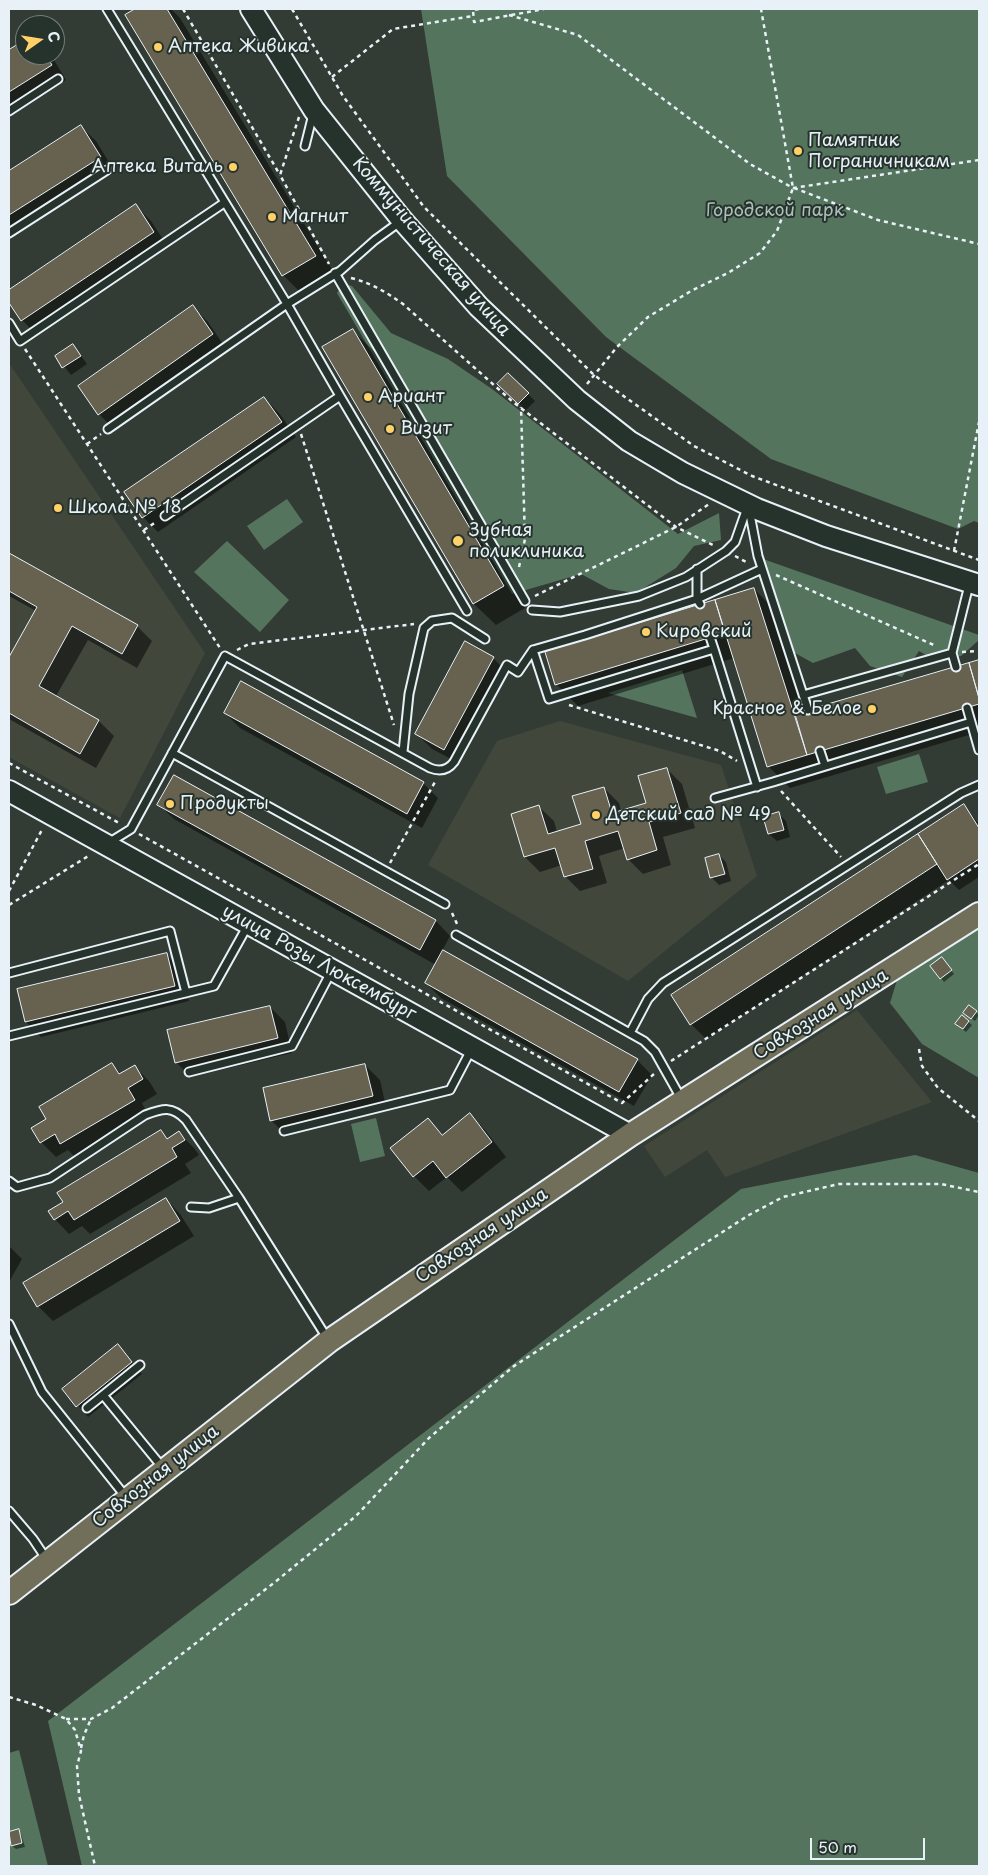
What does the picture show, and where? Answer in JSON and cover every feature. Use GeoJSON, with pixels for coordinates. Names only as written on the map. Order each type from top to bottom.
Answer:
{"type":"FeatureCollection","features":[{"type":"Feature","properties":{"kind":"main road","name":"Совхозная улица"},"geometry":{"type":"LineString","coordinates":[[9,1592],[329,1341],[630,1135],[979,914]]}},
{"type":"Feature","properties":{"kind":"street","name":"Коммунистическая улица"},"geometry":{"type":"LineString","coordinates":[[252,9],[310,102],[402,220],[479,307],[577,400],[630,441],[683,473],[724,494],[826,536],[975,584]]}},
{"type":"Feature","properties":{"kind":"street","name":"улица Розы Люксембург"},"geometry":{"type":"LineString","coordinates":[[9,791],[630,1135]]}},
{"type":"Feature","properties":{"kind":"lane"},"geometry":{"type":"LineString","coordinates":[[107,9],[287,304],[467,610]]}},
{"type":"Feature","properties":{"kind":"lane"},"geometry":{"type":"LineString","coordinates":[[9,111],[58,79]]}},
{"type":"Feature","properties":{"kind":"lane"},"geometry":{"type":"LineString","coordinates":[[305,146],[310,102]]}},
{"type":"Feature","properties":{"kind":"lane"},"geometry":{"type":"LineString","coordinates":[[9,233],[107,170]]}},
{"type":"Feature","properties":{"kind":"lane"},"geometry":{"type":"LineString","coordinates":[[9,323],[20,341],[224,203]]}},
{"type":"Feature","properties":{"kind":"lane"},"geometry":{"type":"LineString","coordinates":[[108,429],[287,304],[335,273],[402,220]]}},
{"type":"Feature","properties":{"kind":"lane"},"geometry":{"type":"LineString","coordinates":[[335,273],[525,601]]}},
{"type":"Feature","properties":{"kind":"lane"},"geometry":{"type":"LineString","coordinates":[[165,516],[340,396]]}},
{"type":"Feature","properties":{"kind":"lane"},"geometry":{"type":"LineString","coordinates":[[532,610],[560,612],[639,596],[686,577],[726,551],[735,542],[748,505]]}},
{"type":"Feature","properties":{"kind":"lane"},"geometry":{"type":"LineString","coordinates":[[748,505],[762,569],[808,710]]}},
{"type":"Feature","properties":{"kind":"lane"},"geometry":{"type":"LineString","coordinates":[[697,569],[698,601]]}},
{"type":"Feature","properties":{"kind":"lane"},"geometry":{"type":"LineString","coordinates":[[106,845],[131,829],[225,656],[430,768],[442,770],[454,762],[507,665],[518,672],[533,650],[698,601],[762,569]]}},
{"type":"Feature","properties":{"kind":"lane"},"geometry":{"type":"LineString","coordinates":[[956,667],[952,653],[975,584]]}},
{"type":"Feature","properties":{"kind":"lane"},"geometry":{"type":"LineString","coordinates":[[403,752],[409,694],[424,628],[432,621],[452,618],[485,639]]}},
{"type":"Feature","properties":{"kind":"lane"},"geometry":{"type":"LineString","coordinates":[[710,637],[757,787]]}},
{"type":"Feature","properties":{"kind":"lane"},"geometry":{"type":"LineString","coordinates":[[533,650],[549,699],[714,649]]}},
{"type":"Feature","properties":{"kind":"lane"},"geometry":{"type":"LineString","coordinates":[[803,695],[952,653]]}},
{"type":"Feature","properties":{"kind":"lane"},"geometry":{"type":"LineString","coordinates":[[967,708],[979,750]]}},
{"type":"Feature","properties":{"kind":"lane"},"geometry":{"type":"LineString","coordinates":[[715,798],[971,722]]}},
{"type":"Feature","properties":{"kind":"lane"},"geometry":{"type":"LineString","coordinates":[[820,751],[825,766]]}},
{"type":"Feature","properties":{"kind":"lane"},"geometry":{"type":"LineString","coordinates":[[172,753],[445,904]]}},
{"type":"Feature","properties":{"kind":"lane"},"geometry":{"type":"LineString","coordinates":[[630,1033],[648,999],[657,988],[848,864],[961,793],[979,785]]}},
{"type":"Feature","properties":{"kind":"lane"},"geometry":{"type":"LineString","coordinates":[[9,1036],[214,986],[249,924]]}},
{"type":"Feature","properties":{"kind":"lane"},"geometry":{"type":"LineString","coordinates":[[9,972],[170,931],[186,993]]}},
{"type":"Feature","properties":{"kind":"lane"},"geometry":{"type":"LineString","coordinates":[[457,931],[651,1047],[683,1102]]}},
{"type":"Feature","properties":{"kind":"lane"},"geometry":{"type":"LineString","coordinates":[[189,1072],[292,1046],[332,970]]}},
{"type":"Feature","properties":{"kind":"lane"},"geometry":{"type":"LineString","coordinates":[[284,1131],[450,1090],[473,1048]]}},
{"type":"Feature","properties":{"kind":"lane"},"geometry":{"type":"LineString","coordinates":[[9,1181],[17,1187],[50,1178],[145,1115],[159,1109],[170,1109],[178,1112],[186,1120],[240,1198],[329,1341]]}},
{"type":"Feature","properties":{"kind":"lane"},"geometry":{"type":"LineString","coordinates":[[191,1207],[209,1208],[240,1198]]}},
{"type":"Feature","properties":{"kind":"lane"},"geometry":{"type":"LineString","coordinates":[[9,1324],[42,1392],[128,1499]]}},
{"type":"Feature","properties":{"kind":"lane"},"geometry":{"type":"LineString","coordinates":[[87,1408],[140,1365]]}},
{"type":"Feature","properties":{"kind":"lane"},"geometry":{"type":"LineString","coordinates":[[103,1395],[165,1470]]}},
{"type":"Feature","properties":{"kind":"lane"},"geometry":{"type":"LineString","coordinates":[[9,1511],[33,1539],[48,1562]]}},
{"type":"Feature","properties":{"kind":"path"},"geometry":{"type":"LineString","coordinates":[[183,9],[335,273],[367,282],[383,290],[403,304],[521,407],[676,527],[762,569],[952,653],[979,651]]}},
{"type":"Feature","properties":{"kind":"path"},"geometry":{"type":"LineString","coordinates":[[292,9],[343,96],[424,207],[594,374],[694,446],[752,476],[979,560]]}},
{"type":"Feature","properties":{"kind":"path"},"geometry":{"type":"LineString","coordinates":[[479,9],[473,10],[474,22],[544,9]]}},
{"type":"Feature","properties":{"kind":"path"},"geometry":{"type":"LineString","coordinates":[[577,400],[594,374],[617,347],[648,317],[760,253],[777,232],[793,188],[761,9]]}},
{"type":"Feature","properties":{"kind":"path"},"geometry":{"type":"LineString","coordinates":[[508,15],[578,35],[750,164],[793,188],[878,220],[979,244]]}},
{"type":"Feature","properties":{"kind":"path"},"geometry":{"type":"LineString","coordinates":[[332,77],[393,29],[473,16]]}},
{"type":"Feature","properties":{"kind":"path"},"geometry":{"type":"LineString","coordinates":[[280,175],[310,102]]}},
{"type":"Feature","properties":{"kind":"path"},"geometry":{"type":"LineString","coordinates":[[793,188],[979,160]]}},
{"type":"Feature","properties":{"kind":"path"},"geometry":{"type":"LineString","coordinates":[[20,341],[225,656],[249,644],[432,621]]}},
{"type":"Feature","properties":{"kind":"path"},"geometry":{"type":"LineString","coordinates":[[518,571],[525,538],[521,407]]}},
{"type":"Feature","properties":{"kind":"path"},"geometry":{"type":"LineString","coordinates":[[954,551],[979,422]]}},
{"type":"Feature","properties":{"kind":"path"},"geometry":{"type":"LineString","coordinates":[[298,425],[403,752]]}},
{"type":"Feature","properties":{"kind":"path"},"geometry":{"type":"LineString","coordinates":[[87,444],[108,429]]}},
{"type":"Feature","properties":{"kind":"path"},"geometry":{"type":"LineString","coordinates":[[525,601],[676,527],[724,494]]}},
{"type":"Feature","properties":{"kind":"path"},"geometry":{"type":"LineString","coordinates":[[143,530],[165,516]]}},
{"type":"Feature","properties":{"kind":"path"},"geometry":{"type":"LineString","coordinates":[[549,699],[720,751],[746,768],[754,777]]}},
{"type":"Feature","properties":{"kind":"path"},"geometry":{"type":"LineString","coordinates":[[9,763],[622,1103],[663,1066],[979,864]]}},
{"type":"Feature","properties":{"kind":"path"},"geometry":{"type":"LineString","coordinates":[[385,871],[442,770]]}},
{"type":"Feature","properties":{"kind":"path"},"geometry":{"type":"LineString","coordinates":[[773,782],[848,864]]}},
{"type":"Feature","properties":{"kind":"path"},"geometry":{"type":"LineString","coordinates":[[9,890],[50,814]]}},
{"type":"Feature","properties":{"kind":"path"},"geometry":{"type":"LineString","coordinates":[[9,906],[106,845]]}},
{"type":"Feature","properties":{"kind":"path"},"geometry":{"type":"LineString","coordinates":[[453,913],[457,931]]}},
{"type":"Feature","properties":{"kind":"path"},"geometry":{"type":"LineString","coordinates":[[919,1048],[922,1066],[938,1088],[979,1121]]}},
{"type":"Feature","properties":{"kind":"path"},"geometry":{"type":"LineString","coordinates":[[9,1697],[36,1705],[66,1718],[92,1719],[112,1708],[275,1582],[356,1516],[429,1438],[514,1366],[750,1215],[784,1197],[839,1184],[940,1184],[979,1192]]}},
{"type":"Feature","properties":{"kind":"path"},"geometry":{"type":"LineString","coordinates":[[66,1718],[75,1730],[81,1751]]}},
{"type":"Feature","properties":{"kind":"path"},"geometry":{"type":"LineString","coordinates":[[92,1719],[84,1736],[77,1766],[79,1795],[95,1866]]}},
{"type":"Feature","properties":{"kind":"shaded area","name":"Школа № 18"},"geometry":{"type":"Polygon","coordinates":[[[9,363],[205,653],[120,818],[9,757],[9,363]]]}},
{"type":"Feature","properties":{"kind":"shaded area","name":"Детский сад № 49"},"geometry":{"type":"Polygon","coordinates":[[[560,721],[721,765],[757,876],[628,981],[428,865],[497,741],[560,721]]]}},
{"type":"Feature","properties":{"kind":"shaded area"},"geometry":{"type":"Polygon","coordinates":[[[857,1010],[932,1102],[725,1177],[707,1150],[665,1177],[644,1146],[857,1010]]]}},
{"type":"Feature","properties":{"kind":"green space","name":"Городской парк"},"geometry":{"type":"Polygon","coordinates":[[[421,9],[979,9],[979,523],[974,521],[958,529],[771,459],[606,337],[447,176],[421,9]]]}},
{"type":"Feature","properties":{"kind":"green space"},"geometry":{"type":"Polygon","coordinates":[[[343,284],[352,286],[391,333],[448,359],[492,389],[678,534],[719,513],[721,540],[694,546],[676,568],[636,593],[609,589],[581,574],[512,594],[337,293],[343,284]]]}},
{"type":"Feature","properties":{"kind":"green space"},"geometry":{"type":"Polygon","coordinates":[[[287,499],[303,522],[264,550],[247,526],[287,499]]]}},
{"type":"Feature","properties":{"kind":"green space"},"geometry":{"type":"Polygon","coordinates":[[[227,541],[289,600],[260,632],[194,572],[227,541]]]}},
{"type":"Feature","properties":{"kind":"green space"},"geometry":{"type":"Polygon","coordinates":[[[763,559],[979,635],[979,640],[961,656],[936,661],[919,651],[902,677],[870,666],[855,648],[813,663],[795,653],[763,559]]]}},
{"type":"Feature","properties":{"kind":"green space"},"geometry":{"type":"Polygon","coordinates":[[[682,670],[697,718],[608,693],[682,670]]]}},
{"type":"Feature","properties":{"kind":"green space"},"geometry":{"type":"Polygon","coordinates":[[[919,754],[928,782],[886,794],[877,767],[919,754]]]}},
{"type":"Feature","properties":{"kind":"green space"},"geometry":{"type":"Polygon","coordinates":[[[979,929],[979,1078],[922,1044],[890,1003],[897,980],[979,929]]]}},
{"type":"Feature","properties":{"kind":"green space"},"geometry":{"type":"Polygon","coordinates":[[[376,1118],[385,1156],[360,1162],[351,1124],[376,1118]]]}},
{"type":"Feature","properties":{"kind":"green space"},"geometry":{"type":"Polygon","coordinates":[[[915,1155],[979,1173],[979,1866],[82,1866],[48,1721],[741,1189],[915,1155]]]}},
{"type":"Feature","properties":{"kind":"green space"},"geometry":{"type":"Polygon","coordinates":[[[19,1750],[48,1866],[9,1866],[9,1753],[19,1750]]]}},
{"type":"Feature","properties":{"kind":"building"},"geometry":{"type":"Polygon","coordinates":[[[135,9],[167,9],[316,256],[282,276],[125,15],[135,9]]]}},
{"type":"Feature","properties":{"kind":"building"},"geometry":{"type":"Polygon","coordinates":[[[15,46],[15,65],[52,65],[9,92],[9,50],[15,46]]]}},
{"type":"Feature","properties":{"kind":"building"},"geometry":{"type":"Polygon","coordinates":[[[81,125],[101,157],[9,215],[9,171],[81,125]]]}},
{"type":"Feature","properties":{"kind":"building"},"geometry":{"type":"Polygon","coordinates":[[[136,204],[154,232],[21,321],[9,303],[9,290],[136,204]]]}},
{"type":"Feature","properties":{"kind":"building"},"geometry":{"type":"Polygon","coordinates":[[[193,305],[213,334],[98,415],[78,386],[193,305]]]}},
{"type":"Feature","properties":{"kind":"building"},"geometry":{"type":"Polygon","coordinates":[[[353,329],[504,586],[473,604],[322,347],[353,329]]]}},
{"type":"Feature","properties":{"kind":"building"},"geometry":{"type":"Polygon","coordinates":[[[73,344],[81,356],[62,368],[55,356],[73,344]]]}},
{"type":"Feature","properties":{"kind":"building"},"geometry":{"type":"Polygon","coordinates":[[[508,373],[529,393],[518,404],[497,384],[508,373]]]}},
{"type":"Feature","properties":{"kind":"building"},"geometry":{"type":"Polygon","coordinates":[[[264,397],[282,422],[142,518],[124,492],[264,397]]]}},
{"type":"Feature","properties":{"kind":"building"},"geometry":{"type":"Polygon","coordinates":[[[9,553],[138,625],[122,654],[72,626],[39,686],[99,720],[80,754],[9,713],[9,657],[37,607],[9,591],[9,553]]]}},
{"type":"Feature","properties":{"kind":"building"},"geometry":{"type":"Polygon","coordinates":[[[754,588],[807,755],[767,767],[715,600],[754,588]]]}},
{"type":"Feature","properties":{"kind":"building"},"geometry":{"type":"Polygon","coordinates":[[[715,600],[725,633],[555,685],[545,652],[715,600]]]}},
{"type":"Feature","properties":{"kind":"building"},"geometry":{"type":"Polygon","coordinates":[[[465,641],[494,657],[444,750],[415,734],[465,641]]]}},
{"type":"Feature","properties":{"kind":"building"},"geometry":{"type":"Polygon","coordinates":[[[979,660],[979,698],[969,663],[979,660]]]}},
{"type":"Feature","properties":{"kind":"building"},"geometry":{"type":"Polygon","coordinates":[[[969,663],[979,704],[807,755],[795,714],[969,663]]]}},
{"type":"Feature","properties":{"kind":"building"},"geometry":{"type":"Polygon","coordinates":[[[241,681],[424,782],[407,814],[224,713],[241,681]]]}},
{"type":"Feature","properties":{"kind":"building"},"geometry":{"type":"Polygon","coordinates":[[[667,768],[681,813],[649,822],[657,850],[627,860],[618,831],[585,841],[593,869],[564,877],[555,848],[524,857],[511,814],[539,805],[548,834],[581,824],[572,796],[604,787],[612,813],[646,803],[638,776],[667,768]]]}},
{"type":"Feature","properties":{"kind":"building"},"geometry":{"type":"Polygon","coordinates":[[[174,775],[436,920],[420,950],[157,805],[174,775]]]}},
{"type":"Feature","properties":{"kind":"building"},"geometry":{"type":"Polygon","coordinates":[[[964,804],[979,828],[979,859],[947,880],[918,834],[964,804]]]}},
{"type":"Feature","properties":{"kind":"building"},"geometry":{"type":"Polygon","coordinates":[[[779,812],[784,830],[768,834],[763,817],[779,812]]]}},
{"type":"Feature","properties":{"kind":"building"},"geometry":{"type":"Polygon","coordinates":[[[918,834],[937,864],[690,1025],[671,995],[918,834]]]}},
{"type":"Feature","properties":{"kind":"building"},"geometry":{"type":"Polygon","coordinates":[[[719,854],[725,874],[710,878],[705,858],[719,854]]]}},
{"type":"Feature","properties":{"kind":"building"},"geometry":{"type":"Polygon","coordinates":[[[443,950],[638,1059],[619,1092],[425,983],[443,950]]]}},
{"type":"Feature","properties":{"kind":"building"},"geometry":{"type":"Polygon","coordinates":[[[167,953],[175,986],[25,1022],[17,989],[167,953]]]}},
{"type":"Feature","properties":{"kind":"building"},"geometry":{"type":"Polygon","coordinates":[[[942,957],[952,970],[940,979],[930,966],[942,957]]]}},
{"type":"Feature","properties":{"kind":"building"},"geometry":{"type":"Polygon","coordinates":[[[969,1005],[977,1011],[971,1019],[963,1013],[969,1005]]]}},
{"type":"Feature","properties":{"kind":"building"},"geometry":{"type":"Polygon","coordinates":[[[270,1006],[278,1038],[175,1063],[167,1030],[270,1006]]]}},
{"type":"Feature","properties":{"kind":"building"},"geometry":{"type":"Polygon","coordinates":[[[962,1015],[969,1021],[963,1029],[955,1024],[962,1015]]]}},
{"type":"Feature","properties":{"kind":"building"},"geometry":{"type":"Polygon","coordinates":[[[112,1063],[119,1074],[135,1065],[143,1079],[128,1088],[135,1100],[60,1144],[55,1134],[40,1143],[31,1128],[46,1119],[39,1107],[112,1063]]]}},
{"type":"Feature","properties":{"kind":"building"},"geometry":{"type":"Polygon","coordinates":[[[365,1064],[373,1096],[270,1121],[263,1088],[365,1064]]]}},
{"type":"Feature","properties":{"kind":"building"},"geometry":{"type":"Polygon","coordinates":[[[470,1113],[492,1142],[446,1178],[433,1161],[413,1177],[390,1148],[428,1118],[442,1135],[470,1113]]]}},
{"type":"Feature","properties":{"kind":"building"},"geometry":{"type":"Polygon","coordinates":[[[161,1130],[167,1139],[179,1131],[185,1140],[172,1148],[177,1157],[74,1220],[68,1211],[54,1220],[48,1211],[63,1202],[57,1193],[161,1130]]]}},
{"type":"Feature","properties":{"kind":"building"},"geometry":{"type":"Polygon","coordinates":[[[166,1198],[180,1221],[37,1307],[23,1283],[166,1198]]]}},
{"type":"Feature","properties":{"kind":"building"},"geometry":{"type":"Polygon","coordinates":[[[118,1344],[132,1362],[76,1407],[62,1389],[118,1344]]]}},
{"type":"Feature","properties":{"kind":"building"},"geometry":{"type":"Polygon","coordinates":[[[19,1829],[22,1843],[11,1846],[9,1832],[19,1829]]]}},
{"type":"Feature","properties":{"kind":"place","name":"Аптека Живика"},"geometry":{"type":"Point","coordinates":[158,47]}},
{"type":"Feature","properties":{"kind":"place","name":"Памятник Пограничникам"},"geometry":{"type":"Point","coordinates":[798,151]}},
{"type":"Feature","properties":{"kind":"place","name":"Аптека Виталь"},"geometry":{"type":"Point","coordinates":[233,167]}},
{"type":"Feature","properties":{"kind":"place","name":"Магнит"},"geometry":{"type":"Point","coordinates":[272,217]}},
{"type":"Feature","properties":{"kind":"place","name":"Ариант"},"geometry":{"type":"Point","coordinates":[368,397]}},
{"type":"Feature","properties":{"kind":"place","name":"Визит"},"geometry":{"type":"Point","coordinates":[390,429]}},
{"type":"Feature","properties":{"kind":"place","name":"Школа № 18"},"geometry":{"type":"Point","coordinates":[58,508]}},
{"type":"Feature","properties":{"kind":"place","name":"Зубная поликлиника"},"geometry":{"type":"Point","coordinates":[458,541]}},
{"type":"Feature","properties":{"kind":"place","name":"Кировский"},"geometry":{"type":"Point","coordinates":[646,632]}},
{"type":"Feature","properties":{"kind":"place","name":"Красное & Белое"},"geometry":{"type":"Point","coordinates":[872,709]}},
{"type":"Feature","properties":{"kind":"place","name":"Продукты"},"geometry":{"type":"Point","coordinates":[170,804]}},
{"type":"Feature","properties":{"kind":"place","name":"Детский сад № 49"},"geometry":{"type":"Point","coordinates":[596,815]}}]}
